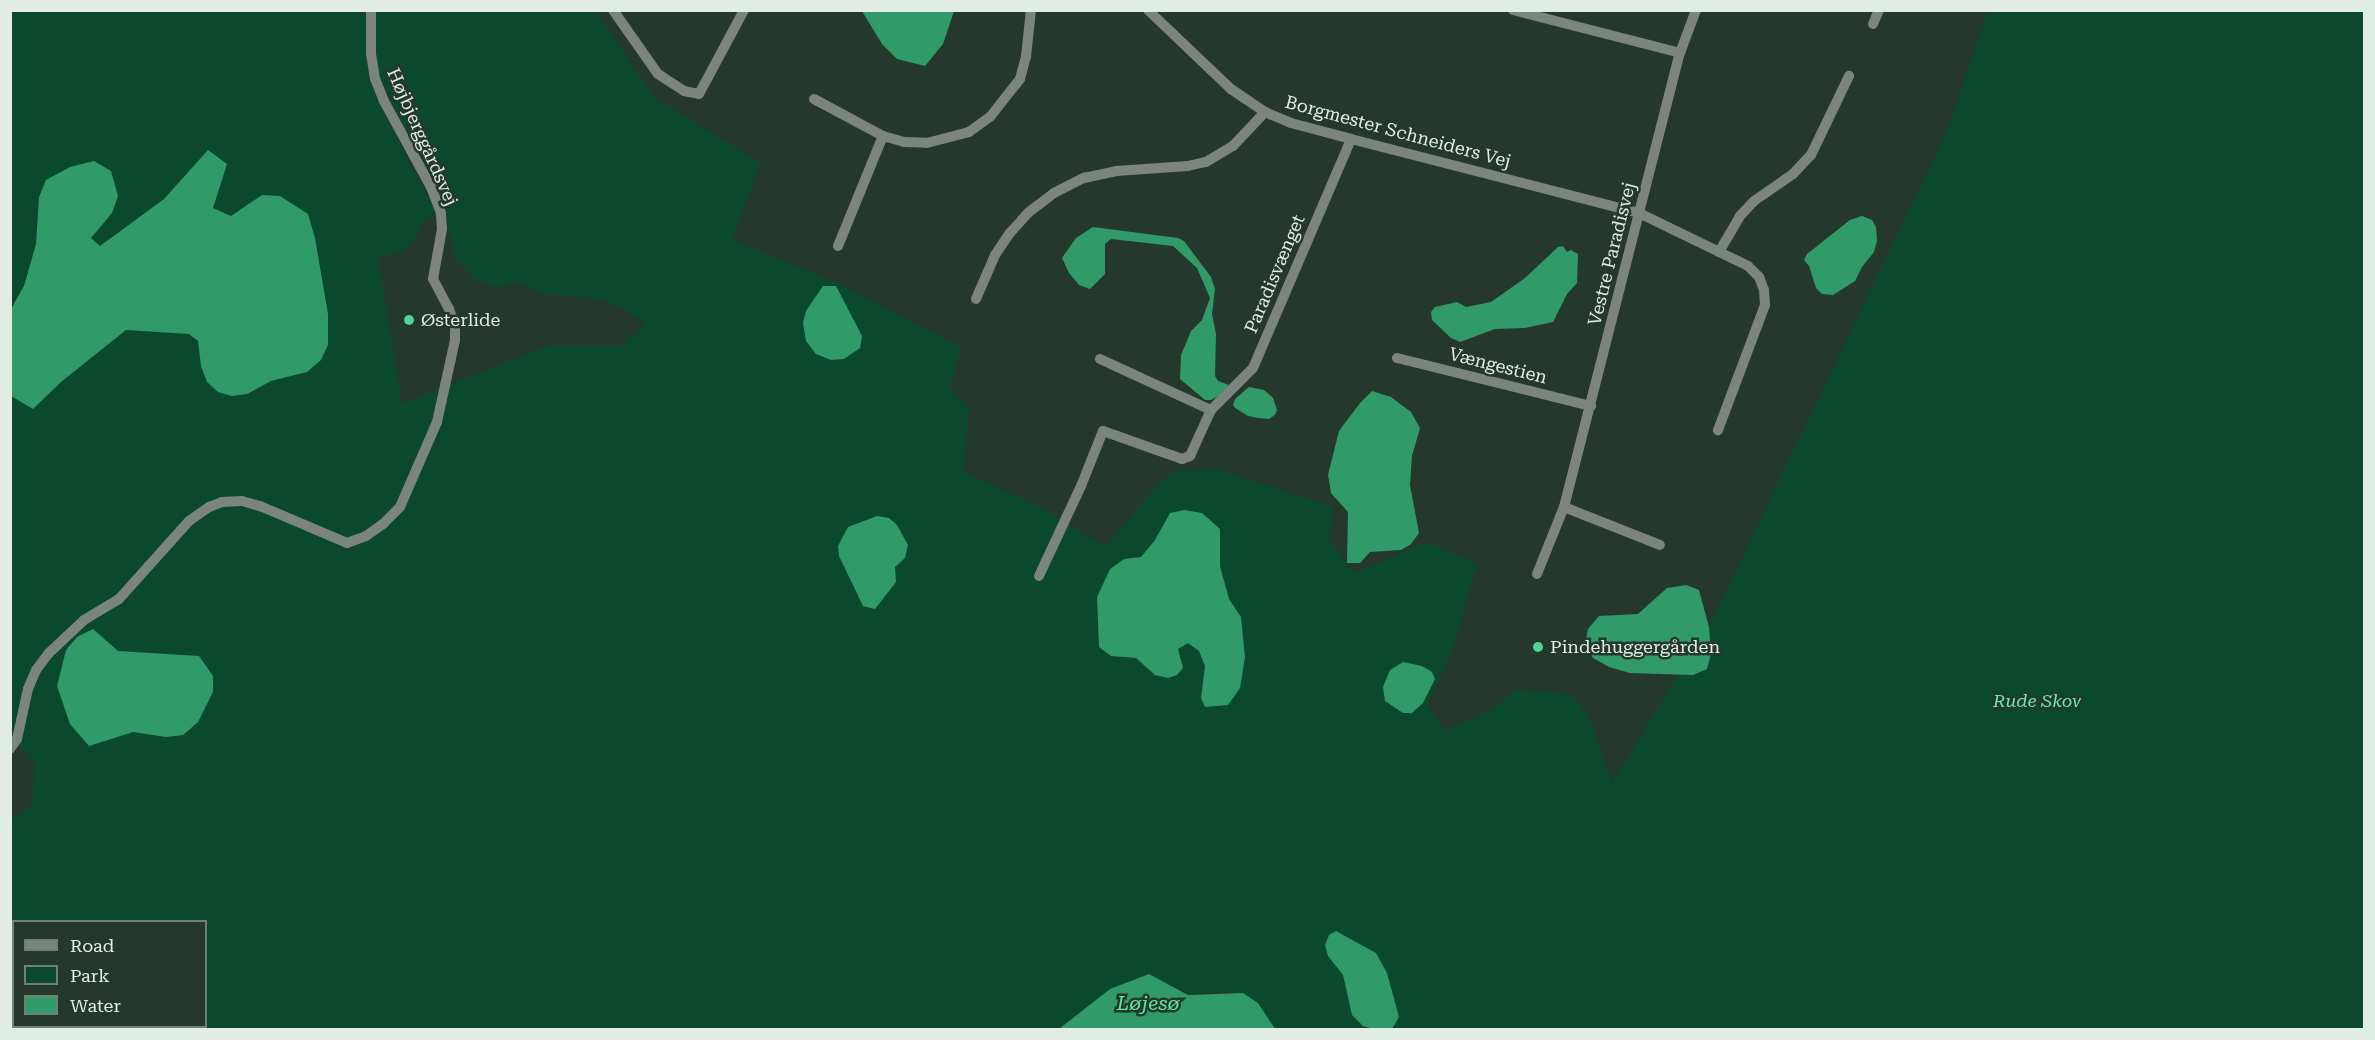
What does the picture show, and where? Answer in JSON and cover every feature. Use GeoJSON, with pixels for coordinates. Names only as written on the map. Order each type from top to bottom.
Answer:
{"type":"FeatureCollection","features":[{"type":"Feature","properties":{"kind":"street","name":"Højbjerggårdsvej"},"geometry":{"type":"LineString","coordinates":[[10,749],[17,739],[28,689],[36,670],[49,653],[84,620],[119,599],[189,521],[209,507],[222,502],[242,501],[260,506],[347,543],[366,536],[383,524],[400,507],[437,422],[455,327],[434,279],[442,230],[441,213],[431,187],[384,101],[375,79],[371,54],[371,10]]}},
{"type":"Feature","properties":{"kind":"street"},"geometry":{"type":"LineString","coordinates":[[613,10],[658,74],[684,91],[699,94],[744,10]]}},
{"type":"Feature","properties":{"kind":"street"},"geometry":{"type":"LineString","coordinates":[[814,99],[884,136],[904,142],[927,143],[948,140],[969,132],[990,117],[1020,79],[1026,56],[1031,10]]}},
{"type":"Feature","properties":{"kind":"street","name":"Borgmester Schneiders Vej"},"geometry":{"type":"LineString","coordinates":[[1148,10],[1231,89],[1265,112],[1291,123],[1639,213],[1748,266],[1759,277],[1764,290],[1765,306],[1718,430]]}},
{"type":"Feature","properties":{"kind":"street"},"geometry":{"type":"LineString","coordinates":[[1513,10],[1680,53]]}},
{"type":"Feature","properties":{"kind":"street","name":"Vestre Paradisvej"},"geometry":{"type":"LineString","coordinates":[[1537,574],[1564,507],[1680,53],[1696,10]]}},
{"type":"Feature","properties":{"kind":"street"},"geometry":{"type":"LineString","coordinates":[[1873,24],[1879,10]]}},
{"type":"Feature","properties":{"kind":"street"},"geometry":{"type":"LineString","coordinates":[[1719,252],[1740,216],[1754,201],[1793,174],[1811,155],[1849,75]]}},
{"type":"Feature","properties":{"kind":"street"},"geometry":{"type":"LineString","coordinates":[[976,299],[995,255],[1010,233],[1029,212],[1054,193],[1084,178],[1116,171],[1188,166],[1206,162],[1233,146],[1265,112]]}},
{"type":"Feature","properties":{"kind":"street"},"geometry":{"type":"LineString","coordinates":[[838,246],[884,136]]}},
{"type":"Feature","properties":{"kind":"street","name":"Paradisvænget"},"geometry":{"type":"LineString","coordinates":[[1039,576],[1077,496],[1103,431],[1182,459],[1190,456],[1211,410],[1252,368],[1351,139]]}},
{"type":"Feature","properties":{"kind":"street","name":"Vængestien"},"geometry":{"type":"LineString","coordinates":[[1397,358],[1591,406]]}},
{"type":"Feature","properties":{"kind":"street"},"geometry":{"type":"LineString","coordinates":[[1100,359],[1211,410]]}},
{"type":"Feature","properties":{"kind":"street"},"geometry":{"type":"LineString","coordinates":[[1564,507],[1659,545]]}},
{"type":"Feature","properties":{"kind":"green space","name":"Rude Skov"},"geometry":{"type":"Polygon","coordinates":[[[10,11],[367,11],[370,81],[379,104],[437,214],[426,219],[407,250],[378,257],[402,404],[547,346],[622,346],[646,322],[604,300],[543,294],[519,283],[495,287],[477,281],[455,258],[445,211],[380,78],[375,54],[376,11],[596,11],[655,98],[760,163],[732,240],[832,281],[961,347],[950,389],[969,408],[963,472],[1040,507],[1106,547],[1156,486],[1173,472],[1217,469],[1333,507],[1329,539],[1354,574],[1427,542],[1477,564],[1452,652],[1427,705],[1446,731],[1490,711],[1514,690],[1570,694],[1590,718],[1612,784],[1679,673],[1693,675],[1709,638],[1709,627],[1949,127],[1988,11],[2364,11],[2364,1029],[1391,1029],[1399,1017],[1376,953],[1336,931],[1328,956],[1343,975],[1352,1015],[1363,1026],[1374,1029],[1275,1029],[1258,1003],[1228,991],[1188,995],[1175,985],[1110,989],[1059,1030],[11,1029],[11,820],[33,805],[34,762],[11,737],[11,396],[33,409],[61,382],[126,330],[189,334],[198,341],[201,366],[247,394],[271,381],[307,372],[321,360],[328,345],[328,314],[315,238],[280,196],[263,195],[231,216],[213,208],[227,164],[208,150],[164,199],[100,246],[91,239],[112,213],[39,197],[36,244],[24,286],[11,309],[10,11]],[[1170,513],[1155,540],[1141,557],[1124,559],[1128,656],[1136,658],[1155,675],[1178,649],[1188,643],[1199,651],[1206,666],[1201,698],[1241,617],[1229,599],[1220,566],[1220,529],[1170,513]],[[839,556],[863,606],[904,558],[839,556]]]}},
{"type":"Feature","properties":{"kind":"water"},"geometry":{"type":"Polygon","coordinates":[[[862,11],[954,11],[943,44],[925,66],[897,59],[882,44],[862,11]]]}},
{"type":"Feature","properties":{"kind":"water"},"geometry":{"type":"Polygon","coordinates":[[[208,150],[227,164],[213,208],[231,216],[262,195],[280,196],[308,214],[315,238],[328,314],[328,345],[321,360],[307,372],[271,381],[247,394],[232,396],[218,392],[207,382],[201,366],[198,341],[189,334],[126,330],[61,382],[33,409],[11,396],[11,309],[24,286],[36,244],[39,197],[46,180],[70,167],[94,161],[111,171],[118,196],[112,213],[91,238],[100,246],[164,199],[208,150]]]}},
{"type":"Feature","properties":{"kind":"water"},"geometry":{"type":"Polygon","coordinates":[[[1862,216],[1872,220],[1876,227],[1877,241],[1874,252],[1862,267],[1855,281],[1833,295],[1822,294],[1816,288],[1809,266],[1804,260],[1807,254],[1850,220],[1862,216]]]}},
{"type":"Feature","properties":{"kind":"water"},"geometry":{"type":"Polygon","coordinates":[[[1093,227],[1178,238],[1184,241],[1211,277],[1215,289],[1212,314],[1216,334],[1215,376],[1218,381],[1229,385],[1220,395],[1211,400],[1205,400],[1180,379],[1181,355],[1191,331],[1202,320],[1210,298],[1197,268],[1173,246],[1111,239],[1105,244],[1105,274],[1090,289],[1079,285],[1069,273],[1062,258],[1076,238],[1093,227]]]}},
{"type":"Feature","properties":{"kind":"water"},"geometry":{"type":"Polygon","coordinates":[[[1563,246],[1567,252],[1571,250],[1578,254],[1577,283],[1567,294],[1553,322],[1525,328],[1495,329],[1460,342],[1451,338],[1432,320],[1431,312],[1435,307],[1457,302],[1466,307],[1491,302],[1525,278],[1558,247],[1563,246]]]}},
{"type":"Feature","properties":{"kind":"water"},"geometry":{"type":"Polygon","coordinates":[[[823,286],[836,286],[862,336],[860,348],[844,359],[831,360],[816,354],[806,341],[803,323],[806,311],[823,286]]]}},
{"type":"Feature","properties":{"kind":"water"},"geometry":{"type":"Polygon","coordinates":[[[1249,387],[1264,390],[1273,398],[1277,410],[1275,415],[1269,419],[1258,418],[1248,416],[1235,408],[1233,405],[1235,399],[1249,387]]]}},
{"type":"Feature","properties":{"kind":"water"},"geometry":{"type":"Polygon","coordinates":[[[1372,391],[1391,397],[1411,412],[1420,428],[1412,456],[1410,485],[1419,533],[1411,544],[1401,550],[1370,552],[1360,563],[1347,563],[1348,512],[1331,493],[1328,475],[1339,431],[1372,391]]]}},
{"type":"Feature","properties":{"kind":"water"},"geometry":{"type":"Polygon","coordinates":[[[1184,510],[1202,513],[1220,529],[1220,566],[1229,599],[1241,617],[1245,657],[1240,688],[1228,705],[1205,707],[1201,698],[1205,666],[1199,651],[1188,643],[1178,649],[1183,668],[1177,675],[1168,678],[1155,675],[1136,658],[1111,656],[1099,647],[1097,597],[1110,569],[1124,559],[1141,557],[1155,540],[1170,513],[1184,510]]]}},
{"type":"Feature","properties":{"kind":"water"},"geometry":{"type":"Polygon","coordinates":[[[877,516],[889,518],[897,525],[908,545],[905,558],[895,567],[896,582],[875,609],[863,606],[839,556],[838,546],[848,527],[877,516]]]}},
{"type":"Feature","properties":{"kind":"water"},"geometry":{"type":"Polygon","coordinates":[[[1686,585],[1699,590],[1709,627],[1711,653],[1707,669],[1693,675],[1630,673],[1609,667],[1593,658],[1585,644],[1588,629],[1599,616],[1638,614],[1667,588],[1686,585]]]}},
{"type":"Feature","properties":{"kind":"water"},"geometry":{"type":"Polygon","coordinates":[[[93,629],[118,651],[199,656],[213,676],[213,692],[198,722],[183,735],[166,737],[133,732],[89,746],[70,724],[57,686],[66,650],[77,637],[93,629]]]}},
{"type":"Feature","properties":{"kind":"water"},"geometry":{"type":"Polygon","coordinates":[[[1403,662],[1422,666],[1432,672],[1435,679],[1423,703],[1412,713],[1403,713],[1385,701],[1383,687],[1390,670],[1403,662]]]}},
{"type":"Feature","properties":{"kind":"water"},"geometry":{"type":"Polygon","coordinates":[[[1336,931],[1376,953],[1387,973],[1399,1017],[1392,1029],[1374,1029],[1363,1026],[1352,1015],[1343,975],[1328,956],[1325,945],[1329,935],[1336,931]]]}},
{"type":"Feature","properties":{"kind":"water","name":"Løjesø"},"geometry":{"type":"Polygon","coordinates":[[[1149,974],[1188,995],[1243,993],[1258,1003],[1275,1029],[1059,1029],[1110,989],[1149,974]]]}},
{"type":"Feature","properties":{"kind":"place","name":"Østerlide"},"geometry":{"type":"Point","coordinates":[409,320]}},
{"type":"Feature","properties":{"kind":"place","name":"Pindehuggergården"},"geometry":{"type":"Point","coordinates":[1538,647]}}]}
